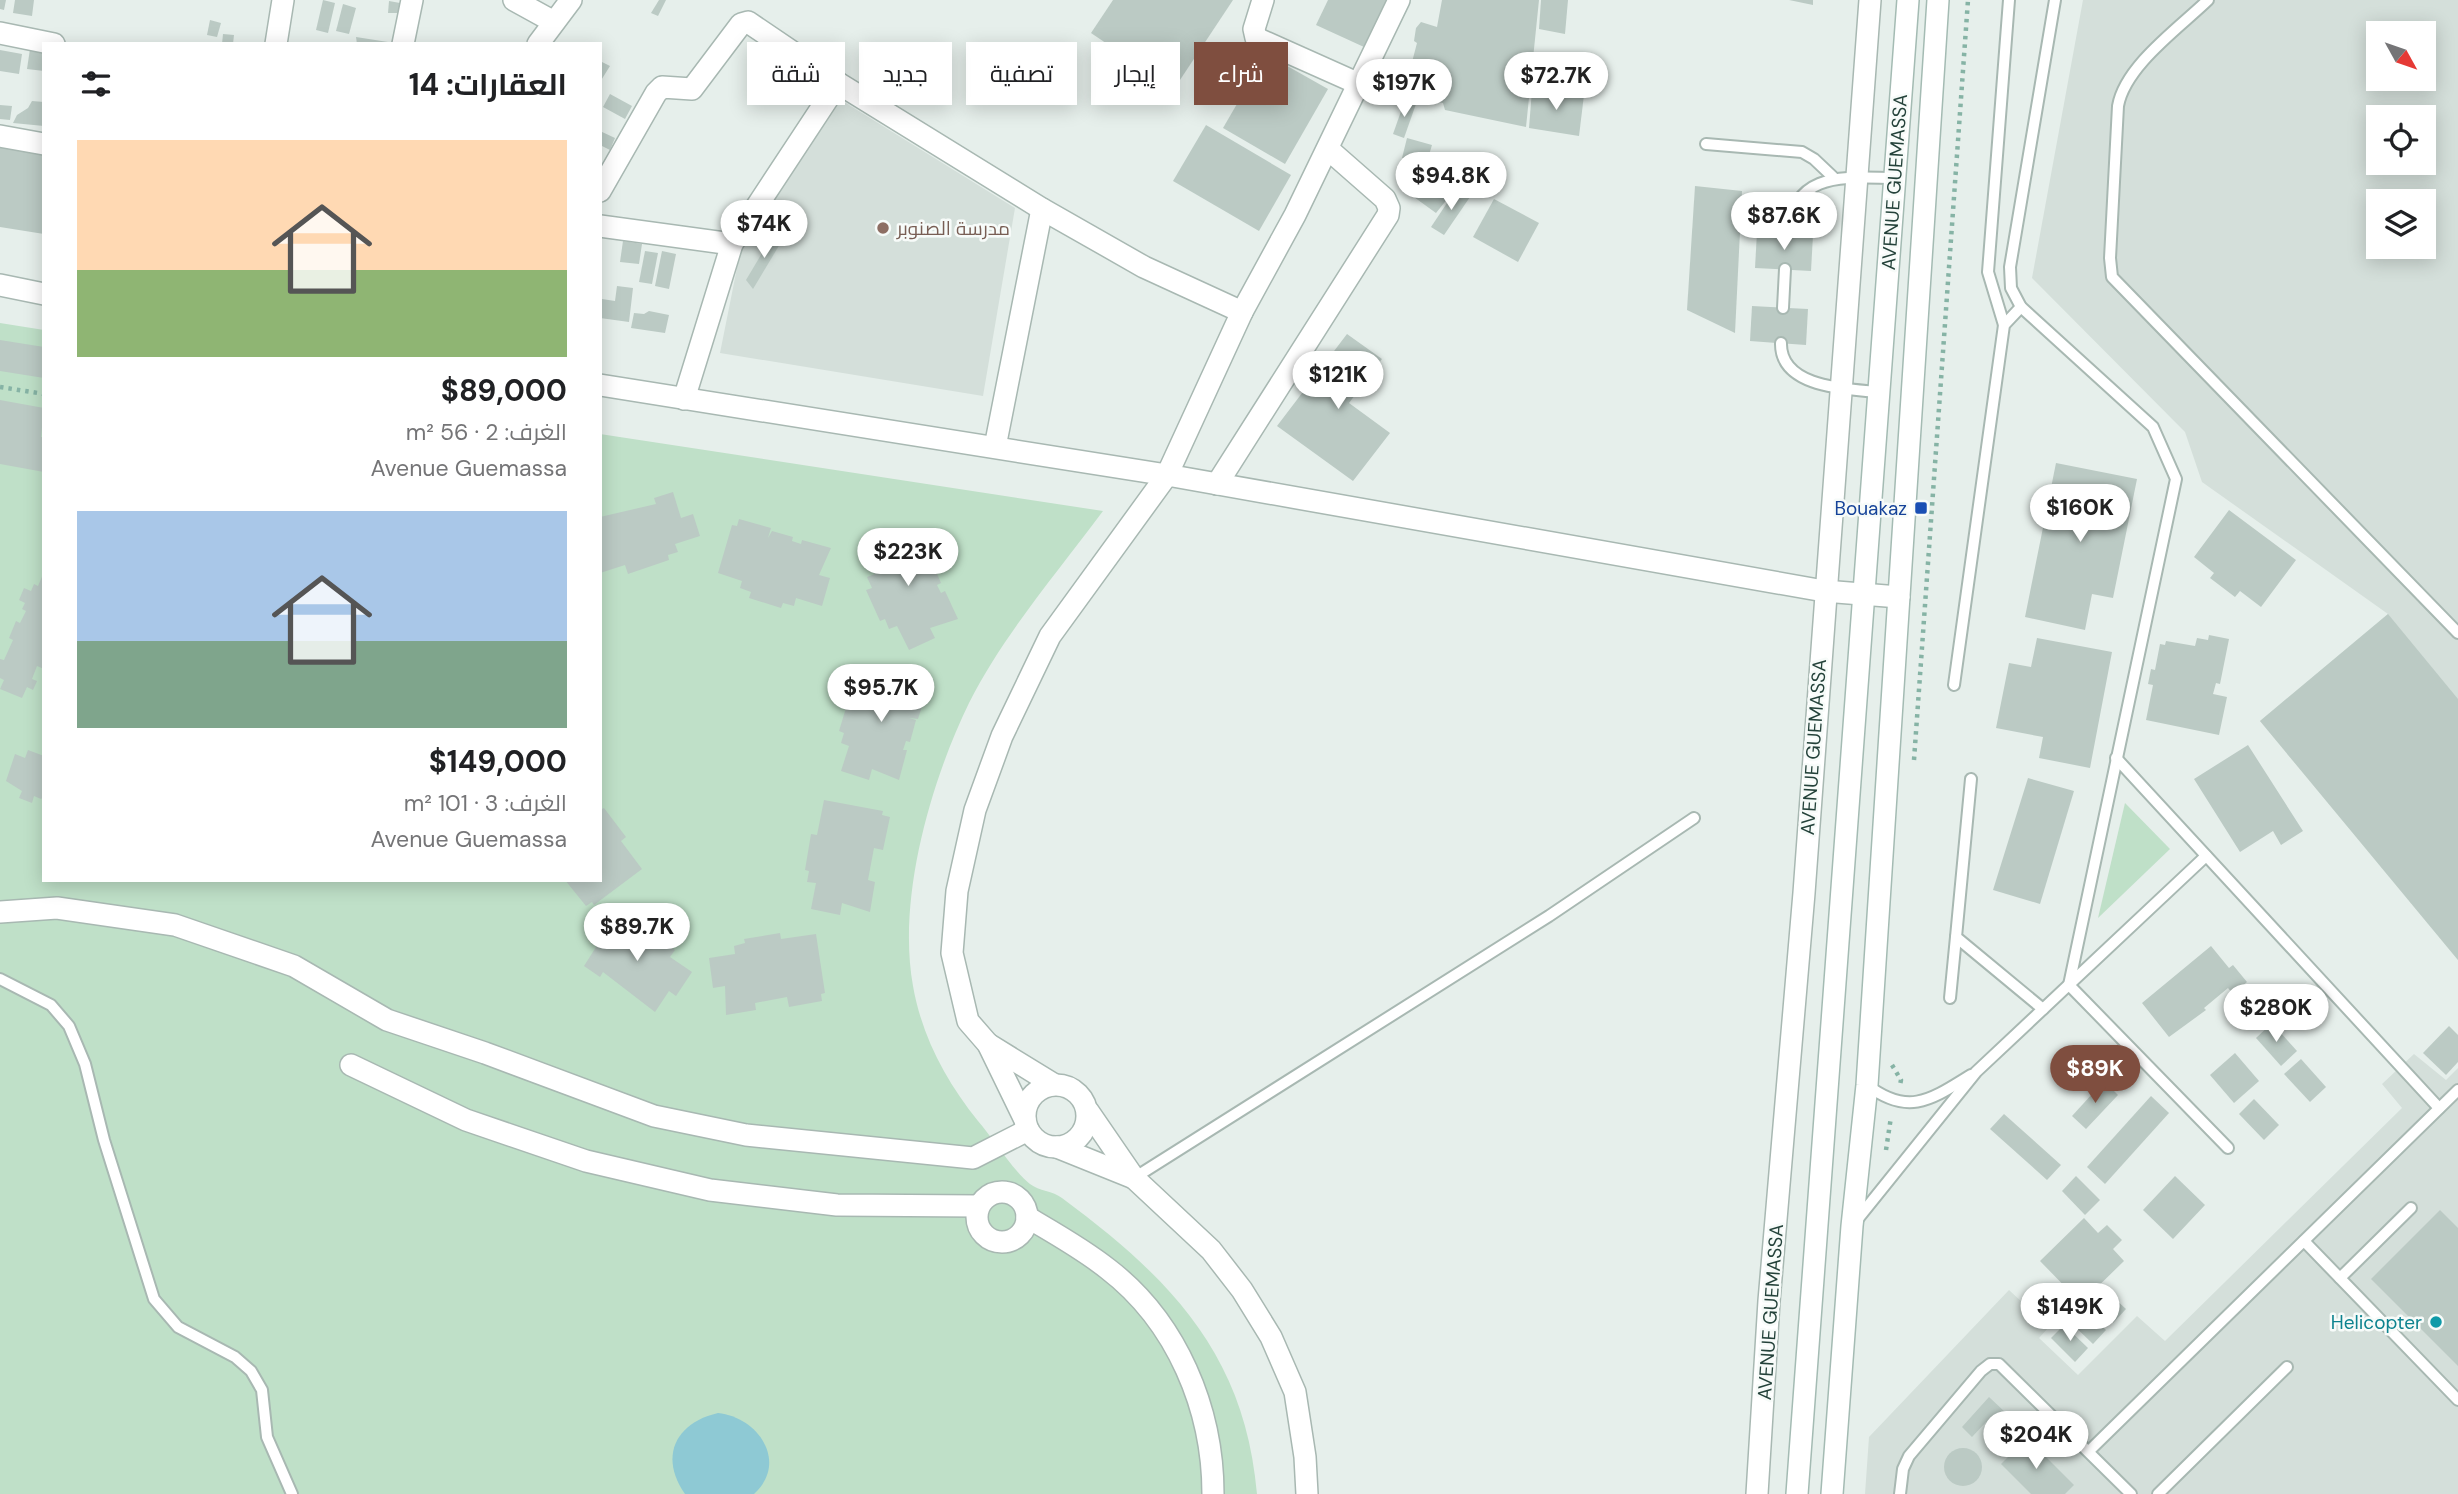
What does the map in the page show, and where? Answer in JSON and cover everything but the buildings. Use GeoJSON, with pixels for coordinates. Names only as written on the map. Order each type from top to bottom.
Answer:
{"type":"FeatureCollection","features":[{"type":"Feature","properties":{"kind":"street"},"geometry":{"type":"LineString","coordinates":[[276,42],[283,0]]}},
{"type":"Feature","properties":{"kind":"street"},"geometry":{"type":"LineString","coordinates":[[403,42],[412,0]]}},
{"type":"Feature","properties":{"kind":"street"},"geometry":{"type":"LineString","coordinates":[[514,0],[554,22]]}},
{"type":"Feature","properties":{"kind":"street"},"geometry":{"type":"LineString","coordinates":[[539,42],[570,0]]}},
{"type":"Feature","properties":{"kind":"street"},"geometry":{"type":"LineString","coordinates":[[1264,0],[1254,29],[1256,37],[1359,84]]}},
{"type":"Feature","properties":{"kind":"street"},"geometry":{"type":"LineString","coordinates":[[1135,1178],[1057,1147],[1040,1143],[1027,1125],[988,1044],[968,1021],[952,953],[957,891],[975,810],[1002,736],[1050,636],[1167,475],[1242,313],[1328,149],[1399,0]]}},
{"type":"Feature","properties":{"kind":"street","name":"AVENUE GUEMASSA"},"geometry":{"type":"LineString","coordinates":[[1757,1494],[1870,0]]}},
{"type":"Feature","properties":{"kind":"street","name":"AVENUE GUEMASSA"},"geometry":{"type":"LineString","coordinates":[[1797,1494],[1908,0]]}},
{"type":"Feature","properties":{"kind":"street","name":"AVENUE GUEMASSA"},"geometry":{"type":"LineString","coordinates":[[1832,1494],[1852,1226],[1867,1084],[1938,0]]}},
{"type":"Feature","properties":{"kind":"street"},"geometry":{"type":"LineString","coordinates":[[602,188],[656,93],[662,88],[692,89],[744,22],[775,42]]}},
{"type":"Feature","properties":{"kind":"street"},"geometry":{"type":"LineString","coordinates":[[0,33],[44,42]]}},
{"type":"Feature","properties":{"kind":"street"},"geometry":{"type":"LineString","coordinates":[[845,87],[1042,209],[1144,267],[1242,313]]}},
{"type":"Feature","properties":{"kind":"street"},"geometry":{"type":"LineString","coordinates":[[684,399],[732,244],[824,105]]}},
{"type":"Feature","properties":{"kind":"street"},"geometry":{"type":"LineString","coordinates":[[0,136],[42,144]]}},
{"type":"Feature","properties":{"kind":"street"},"geometry":{"type":"LineString","coordinates":[[1217,484],[1388,215],[1389,208],[1385,198],[1328,149]]}},
{"type":"Feature","properties":{"kind":"street"},"geometry":{"type":"LineString","coordinates":[[995,447],[1042,209]]}},
{"type":"Feature","properties":{"kind":"street"},"geometry":{"type":"LineString","coordinates":[[602,226],[732,244]]}},
{"type":"Feature","properties":{"kind":"street"},"geometry":{"type":"LineString","coordinates":[[0,285],[42,294]]}},
{"type":"Feature","properties":{"kind":"street"},"geometry":{"type":"LineString","coordinates":[[602,385],[1167,475],[1824,591],[1899,597]]}},
{"type":"Feature","properties":{"kind":"street"},"geometry":{"type":"LineString","coordinates":[[0,912],[57,908],[175,925],[294,966],[387,1020],[485,1053],[654,1116],[746,1135],[973,1158],[1027,1125]]}},
{"type":"Feature","properties":{"kind":"street"},"geometry":{"type":"LineString","coordinates":[[988,1044],[1053,1084],[1072,1088],[1079,1094],[1135,1178],[1211,1250],[1242,1290],[1271,1337],[1295,1392],[1305,1457],[1307,1494]]}},
{"type":"Feature","properties":{"kind":"street"},"geometry":{"type":"LineString","coordinates":[[351,1065],[466,1119],[562,1153],[710,1190],[837,1205],[979,1206]]}},
{"type":"Feature","properties":{"kind":"street"},"geometry":{"type":"LineString","coordinates":[[1027,1125],[1029,1100],[1035,1092],[1053,1084]]}},
{"type":"Feature","properties":{"kind":"street"},"geometry":{"type":"LineString","coordinates":[[1057,1147],[1077,1140],[1084,1132],[1088,1111]]}},
{"type":"Feature","properties":{"kind":"street"},"geometry":{"type":"LineString","coordinates":[[1027,1217],[1025,1225],[1015,1238],[1000,1242],[992,1240],[980,1230],[977,1214],[979,1206],[991,1195],[1008,1193],[1021,1202],[1027,1217],[1110,1270],[1156,1318],[1181,1355],[1202,1407],[1213,1462],[1213,1494]]}},
{"type":"Feature","properties":{"kind":"lane"},"geometry":{"type":"LineString","coordinates":[[1954,685],[2004,325],[1988,272],[2009,0]]}},
{"type":"Feature","properties":{"kind":"lane"},"geometry":{"type":"LineString","coordinates":[[2055,0],[2010,267],[2011,288],[2021,307],[2153,428],[2176,479],[2069,985]]}},
{"type":"Feature","properties":{"kind":"lane"},"geometry":{"type":"LineString","coordinates":[[2208,0],[2135,70],[2123,86],[2118,106],[2110,258],[2112,277],[2458,633]]}},
{"type":"Feature","properties":{"kind":"lane"},"geometry":{"type":"LineString","coordinates":[[1706,144],[1802,152],[1833,177]]}},
{"type":"Feature","properties":{"kind":"lane"},"geometry":{"type":"LineString","coordinates":[[1788,234],[1788,223],[1798,202],[1808,191],[1833,177],[1895,178]]}},
{"type":"Feature","properties":{"kind":"lane"},"geometry":{"type":"LineString","coordinates":[[1783,308],[1785,269]]}},
{"type":"Feature","properties":{"kind":"lane"},"geometry":{"type":"LineString","coordinates":[[2004,325],[2021,307]]}},
{"type":"Feature","properties":{"kind":"lane"},"geometry":{"type":"LineString","coordinates":[[1781,343],[1784,359],[1795,371],[1820,384],[1878,391]]}},
{"type":"Feature","properties":{"kind":"lane"},"geometry":{"type":"LineString","coordinates":[[2116,758],[2439,1108]]}},
{"type":"Feature","properties":{"kind":"lane"},"geometry":{"type":"LineString","coordinates":[[1950,998],[1971,779]]}},
{"type":"Feature","properties":{"kind":"lane"},"geometry":{"type":"LineString","coordinates":[[1135,1178],[1549,916],[1694,818]]}},
{"type":"Feature","properties":{"kind":"lane"},"geometry":{"type":"LineString","coordinates":[[1852,1226],[1976,1072],[2206,856]]}},
{"type":"Feature","properties":{"kind":"lane"},"geometry":{"type":"LineString","coordinates":[[1956,937],[2043,1009]]}},
{"type":"Feature","properties":{"kind":"lane"},"geometry":{"type":"LineString","coordinates":[[0,979],[51,1005],[69,1026],[85,1065],[104,1140],[154,1299],[178,1327],[235,1357],[251,1370],[262,1390],[267,1437],[292,1494]]}},
{"type":"Feature","properties":{"kind":"lane"},"geometry":{"type":"LineString","coordinates":[[2069,985],[2228,1148]]}},
{"type":"Feature","properties":{"kind":"lane"},"geometry":{"type":"LineString","coordinates":[[1867,1084],[1880,1095],[1896,1101],[1929,1100],[1976,1072]]}},
{"type":"Feature","properties":{"kind":"lane"},"geometry":{"type":"LineString","coordinates":[[2089,1451],[2458,1090]]}},
{"type":"Feature","properties":{"kind":"lane"},"geometry":{"type":"LineString","coordinates":[[2340,1278],[2411,1208]]}},
{"type":"Feature","properties":{"kind":"lane"},"geometry":{"type":"LineString","coordinates":[[2304,1241],[2458,1400]]}},
{"type":"Feature","properties":{"kind":"lane"},"geometry":{"type":"LineString","coordinates":[[1900,1494],[1903,1469],[1909,1456],[1990,1364],[1999,1364],[2007,1369],[2131,1494]]}},
{"type":"Feature","properties":{"kind":"lane"},"geometry":{"type":"LineString","coordinates":[[2158,1494],[2287,1367]]}},
{"type":"Feature","properties":{"kind":"path"},"geometry":{"type":"LineString","coordinates":[[1914,764],[1968,0]]}},
{"type":"Feature","properties":{"kind":"path"},"geometry":{"type":"LineString","coordinates":[[0,387],[42,394]]}},
{"type":"Feature","properties":{"kind":"path"},"geometry":{"type":"LineString","coordinates":[[1884,1186],[1890,1121],[1901,1080],[1891,1063]]}},
{"type":"Feature","properties":{"kind":"shaded area"},"geometry":{"type":"Polygon","coordinates":[[[2083,0],[2458,0],[2458,960],[2260,721],[2388,614],[2202,482],[2185,432],[2032,278],[2083,0]]]}},
{"type":"Feature","properties":{"kind":"shaded area","name":"مدرسة الصنوبر"},"geometry":{"type":"Polygon","coordinates":[[[845,102],[1015,208],[983,396],[720,353],[741,248],[838,105],[845,105],[845,102]]]}},
{"type":"Feature","properties":{"kind":"shaded area"},"geometry":{"type":"Polygon","coordinates":[[[2414,1054],[2446,1080],[2458,1068],[2458,1494],[1865,1494],[1869,1437],[2009,1290],[2049,1327],[2039,1338],[2078,1375],[2137,1316],[2165,1341],[2402,1108],[2382,1084],[2414,1054]]]}},
{"type":"Feature","properties":{"kind":"green space"},"geometry":{"type":"Polygon","coordinates":[[[0,323],[42,330],[42,882],[602,882],[602,434],[1103,511],[998,653],[969,703],[955,734],[930,804],[914,878],[909,952],[913,986],[922,1023],[946,1074],[966,1106],[1018,1172],[1030,1184],[1058,1196],[1101,1228],[1168,1290],[1196,1324],[1219,1360],[1237,1400],[1250,1444],[1257,1494],[0,1494],[0,323]]]}},
{"type":"Feature","properties":{"kind":"green space"},"geometry":{"type":"Polygon","coordinates":[[[2125,803],[2170,849],[2098,918],[2125,803]]]}},
{"type":"Feature","properties":{"kind":"water"},"geometry":{"type":"Polygon","coordinates":[[[718,1413],[745,1423],[764,1443],[769,1455],[769,1468],[764,1481],[754,1494],[685,1494],[677,1480],[673,1455],[682,1433],[703,1418],[718,1413]]]}},
{"type":"Feature","properties":{"kind":"place","name":"مدرسة الصنوبر"},"geometry":{"type":"Point","coordinates":[883,228]}},
{"type":"Feature","properties":{"kind":"place","name":"Bouakaz"},"geometry":{"type":"Point","coordinates":[1921,508]}},
{"type":"Feature","properties":{"kind":"place","name":"Helicopter"},"geometry":{"type":"Point","coordinates":[2436,1322]}}]}
